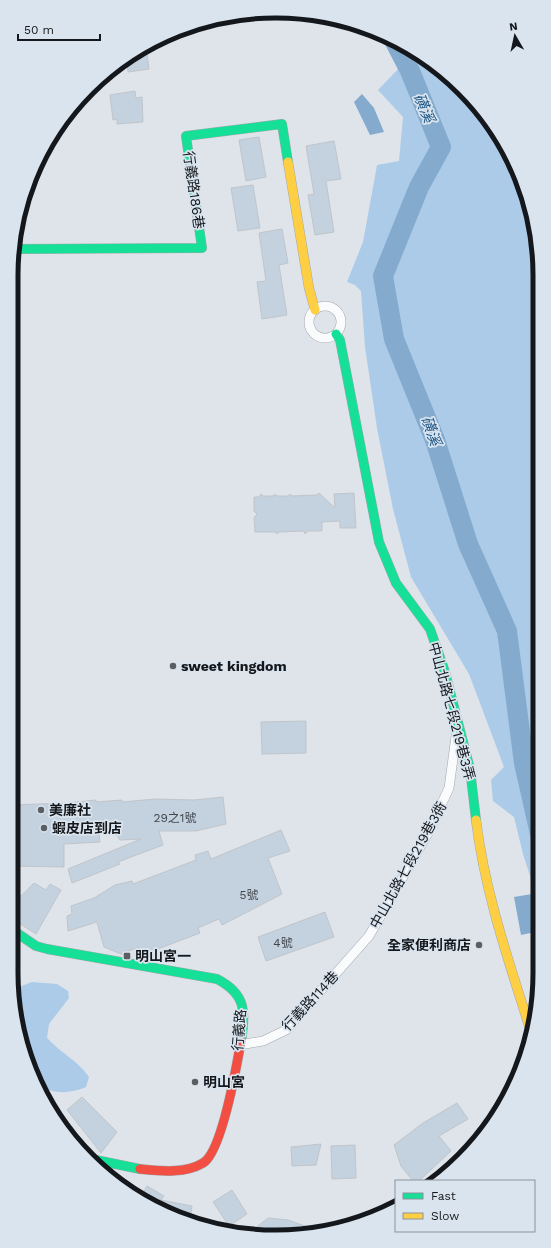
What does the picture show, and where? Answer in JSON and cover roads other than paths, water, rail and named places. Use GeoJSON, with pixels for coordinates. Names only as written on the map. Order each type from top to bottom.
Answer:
{"type":"FeatureCollection","features":[{"type":"Feature","properties":{"kind":"street","name":"行義路186巷"},"geometry":{"type":"LineString","coordinates":[[20,249],[202,248],[186,136],[282,124],[309,288],[315,310]]}},
{"type":"Feature","properties":{"kind":"street","name":"行義路186巷"},"geometry":{"type":"LineString","coordinates":[[309,288],[318,302],[325,306]]}},
{"type":"Feature","properties":{"kind":"street"},"geometry":{"type":"LineString","coordinates":[[326,338],[336,334],[341,324],[341,319],[335,310],[325,306],[315,310],[310,320],[310,326],[316,334],[334,342],[342,350]]}},
{"type":"Feature","properties":{"kind":"street","name":"中山北路七段219巷3弄"},"geometry":{"type":"LineString","coordinates":[[336,334],[340,340],[366,481],[379,542],[396,583],[430,629],[445,672],[470,769],[478,837],[487,882],[501,938],[528,1023]]}},
{"type":"Feature","properties":{"kind":"street","name":"中山北路七段219巷3衖"},"geometry":{"type":"LineString","coordinates":[[369,936],[428,833],[449,788],[458,723]]}},
{"type":"Feature","properties":{"kind":"street","name":"行義路"},"geometry":{"type":"LineString","coordinates":[[18,934],[36,946],[47,949],[217,979],[231,986],[238,996],[243,1009],[239,1045],[218,1140],[211,1154],[204,1162],[194,1168],[152,1170],[101,1162]]}},
{"type":"Feature","properties":{"kind":"street","name":"行義路114巷"},"geometry":{"type":"LineString","coordinates":[[239,1045],[263,1041],[286,1030],[369,936]]}},
{"type":"Feature","properties":{"kind":"waterway","name":"磺溪"},"geometry":{"type":"LineString","coordinates":[[399,50],[410,71],[441,147],[419,187],[383,276],[394,339],[435,440],[468,544],[507,631],[524,763],[533,803]]}},
{"type":"Feature","properties":{"kind":"place","name":"sweet kingdom"},"geometry":{"type":"Point","coordinates":[173,666]}},
{"type":"Feature","properties":{"kind":"place","name":"美廉社"},"geometry":{"type":"Point","coordinates":[41,810]}},
{"type":"Feature","properties":{"kind":"place","name":"蝦皮店到店"},"geometry":{"type":"Point","coordinates":[44,828]}},
{"type":"Feature","properties":{"kind":"place","name":"全家便利商店"},"geometry":{"type":"Point","coordinates":[479,945]}},
{"type":"Feature","properties":{"kind":"place","name":"明山宮一"},"geometry":{"type":"Point","coordinates":[127,956]}},
{"type":"Feature","properties":{"kind":"place","name":"明山宮"},"geometry":{"type":"Point","coordinates":[195,1082]}}]}
